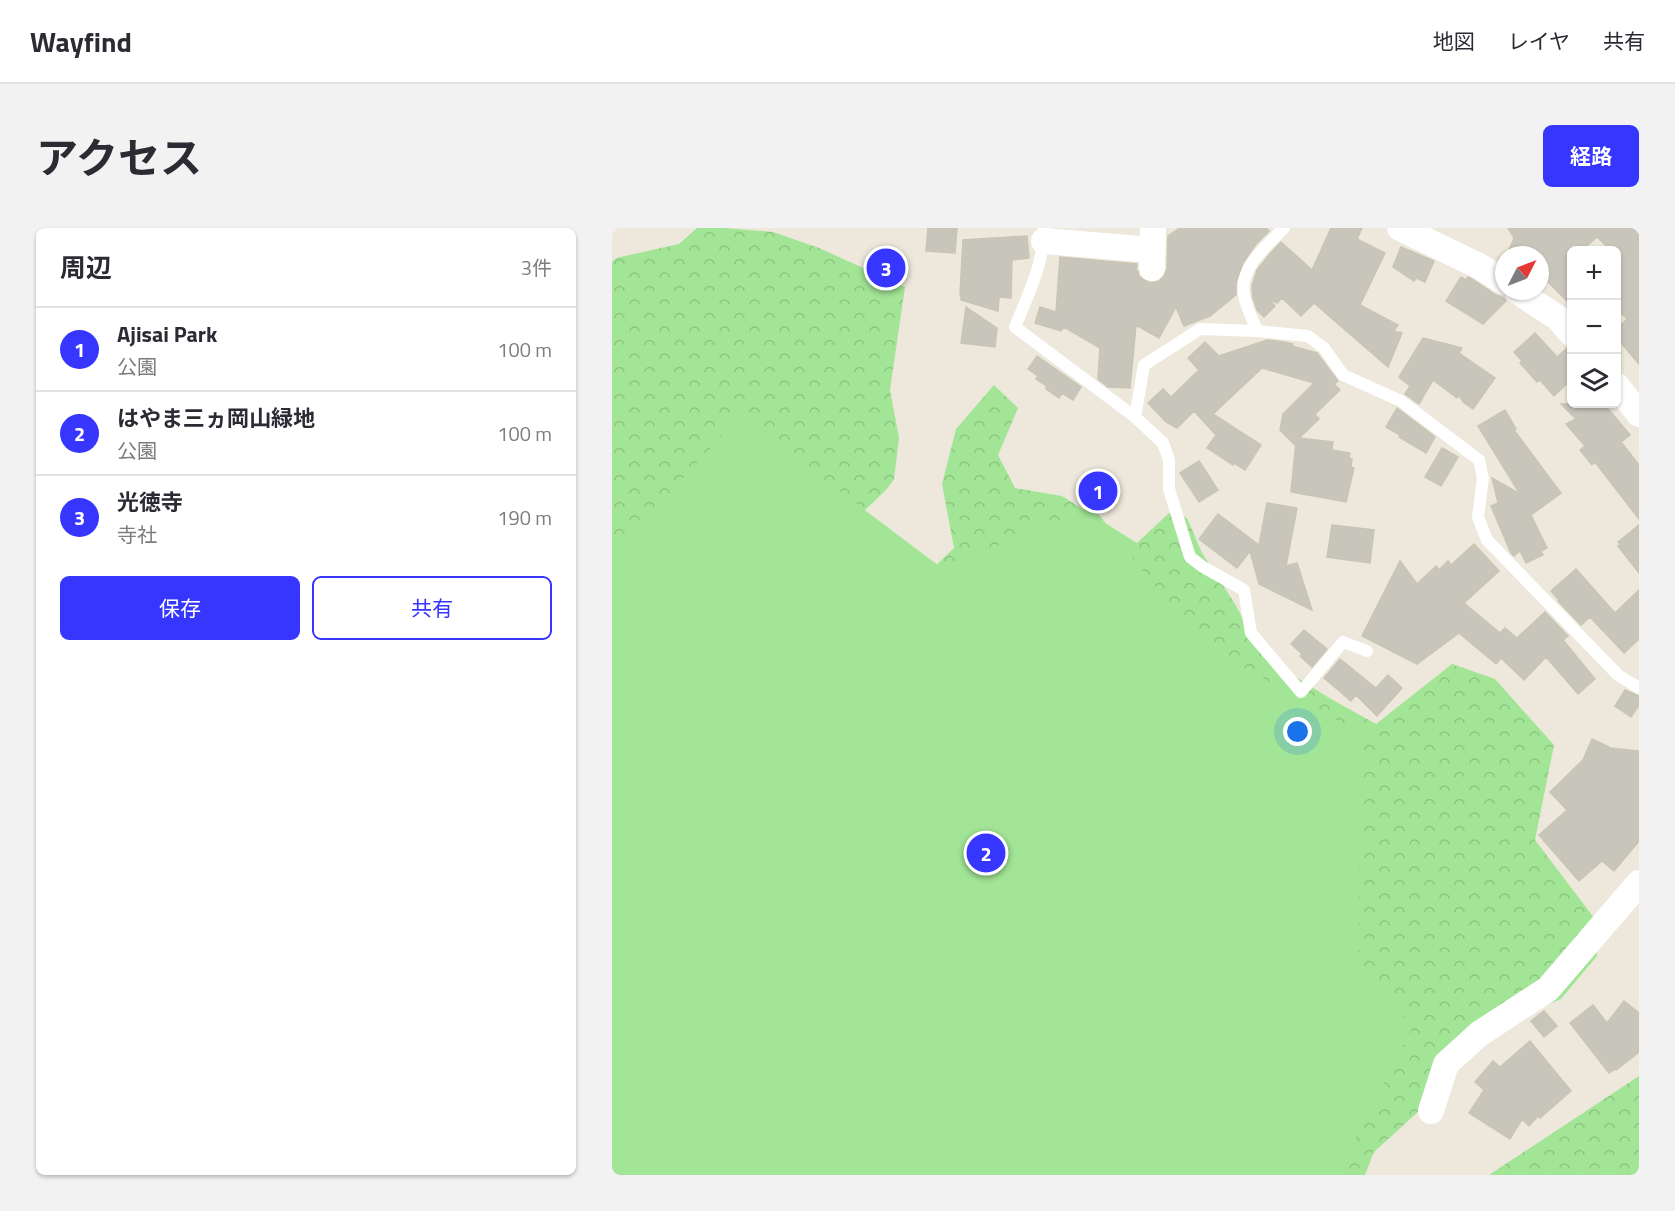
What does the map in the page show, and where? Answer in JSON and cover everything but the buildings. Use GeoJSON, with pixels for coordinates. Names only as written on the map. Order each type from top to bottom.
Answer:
{"type":"FeatureCollection","features":[{"type":"Feature","properties":{"kind":"street"},"geometry":{"type":"LineString","coordinates":[[1400,228],[1479,266],[1495,276]]}},
{"type":"Feature","properties":{"kind":"street"},"geometry":{"type":"LineString","coordinates":[[1044,234],[1152,248]]}},
{"type":"Feature","properties":{"kind":"street"},"geometry":{"type":"LineString","coordinates":[[1531,300],[1558,318],[1567,328]]}},
{"type":"Feature","properties":{"kind":"street"},"geometry":{"type":"LineString","coordinates":[[1621,391],[1639,414]]}},
{"type":"Feature","properties":{"kind":"street"},"geometry":{"type":"LineString","coordinates":[[1431,1111],[1446,1064],[1479,1035],[1548,989],[1639,883]]}},
{"type":"Feature","properties":{"kind":"lane"},"geometry":{"type":"LineString","coordinates":[[1257,331],[1244,295],[1244,276],[1253,261],[1284,228]]}},
{"type":"Feature","properties":{"kind":"lane"},"geometry":{"type":"LineString","coordinates":[[1044,234],[1035,280],[1015,327],[1135,417],[1163,443],[1169,460],[1169,489],[1190,557],[1244,590],[1251,633],[1301,692],[1344,642],[1367,651]]}},
{"type":"Feature","properties":{"kind":"lane"},"geometry":{"type":"LineString","coordinates":[[1135,417],[1144,365],[1200,329],[1308,336],[1324,348],[1343,375],[1401,401],[1479,460],[1483,478],[1478,517],[1487,540],[1618,675],[1639,688]]}},
{"type":"Feature","properties":{"kind":"green space"},"geometry":{"type":"Polygon","coordinates":[[[697,228],[773,232],[819,248],[905,287],[890,390],[899,438],[894,479],[887,489],[839,535],[928,573],[954,548],[942,484],[956,429],[994,385],[1018,408],[998,455],[1015,488],[1062,496],[1137,543],[1169,513],[1187,518],[1202,553],[1235,604],[1263,657],[1376,724],[1452,664],[1495,679],[1554,745],[1535,840],[1595,919],[1597,956],[1561,999],[1464,1038],[1420,1110],[1374,1152],[1365,1175],[612,1175],[612,262],[616,258],[679,244],[697,228]]]}},
{"type":"Feature","properties":{"kind":"green space"},"geometry":{"type":"Polygon","coordinates":[[[740,416],[943,569],[1092,506],[1198,641],[1361,734],[1358,973],[1413,1027],[1336,1175],[612,1175],[612,556],[740,416]]]}},
{"type":"Feature","properties":{"kind":"green space"},"geometry":{"type":"Polygon","coordinates":[[[1639,1076],[1639,1175],[1490,1175],[1492,1173],[1639,1076]]]}},
{"type":"Feature","properties":{"kind":"place","name":"光徳寺"},"geometry":{"type":"Point","coordinates":[886,268]}},
{"type":"Feature","properties":{"kind":"place","name":"Ajisai Park"},"geometry":{"type":"Point","coordinates":[1098,491]}},
{"type":"Feature","properties":{"kind":"place","name":"はやま三ヵ岡山緑地"},"geometry":{"type":"Point","coordinates":[986,853]}}]}
